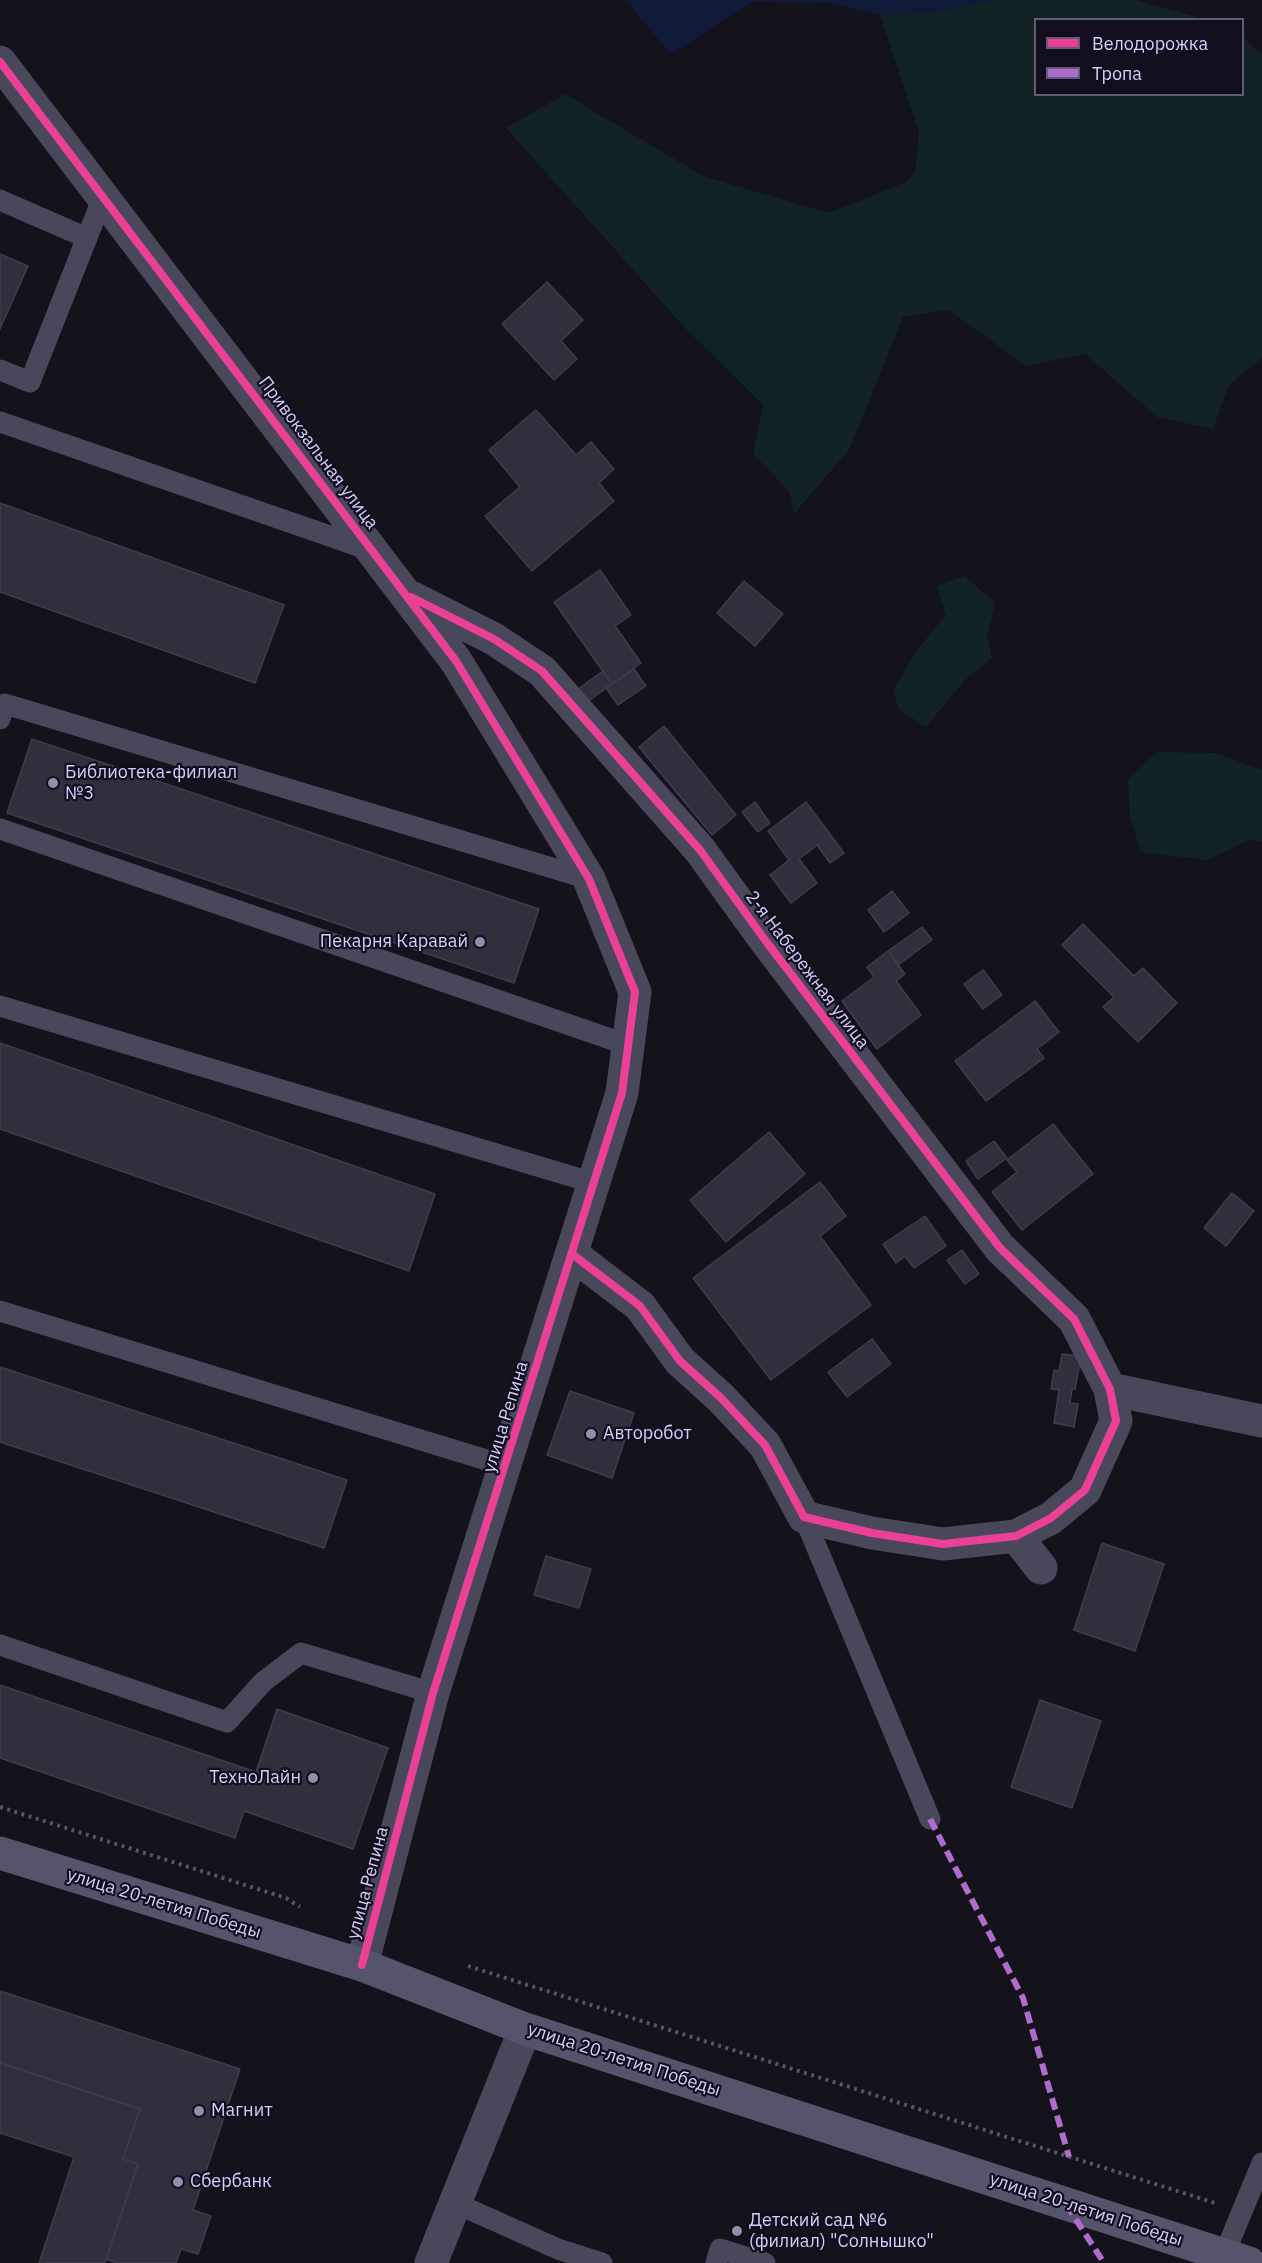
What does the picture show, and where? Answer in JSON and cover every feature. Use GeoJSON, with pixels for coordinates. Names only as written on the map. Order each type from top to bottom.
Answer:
{"type":"FeatureCollection","features":[{"type":"Feature","properties":{"kind":"main road","name":"улица 20-летия Победы"},"geometry":{"type":"LineString","coordinates":[[0,1853],[362,1965],[525,2029],[1226,2260]]}},
{"type":"Feature","properties":{"kind":"street","name":"Привокзальная улица"},"geometry":{"type":"LineString","coordinates":[[0,62],[456,661],[590,879]]}},
{"type":"Feature","properties":{"kind":"street","name":"2-я Набережная улица"},"geometry":{"type":"LineString","coordinates":[[408,596],[494,639],[542,671],[700,850],[765,940],[1000,1248],[1074,1319],[1110,1389],[1116,1421],[1084,1490],[1051,1518],[1016,1536]]}},
{"type":"Feature","properties":{"kind":"street","name":"улица Репина"},"geometry":{"type":"LineString","coordinates":[[362,1965],[433,1693],[622,1093],[635,993],[590,879]]}},
{"type":"Feature","properties":{"kind":"street"},"geometry":{"type":"LineString","coordinates":[[572,1254],[640,1306],[680,1361],[721,1398],[765,1445],[804,1517],[872,1533],[943,1544],[1016,1536],[1041,1568]]}},
{"type":"Feature","properties":{"kind":"street"},"geometry":{"type":"LineString","coordinates":[[1110,1389],[1262,1421]]}},
{"type":"Feature","properties":{"kind":"street"},"geometry":{"type":"LineString","coordinates":[[431,2263],[525,2029]]}},
{"type":"Feature","properties":{"kind":"lane"},"geometry":{"type":"LineString","coordinates":[[0,370],[30,382],[103,197]]}},
{"type":"Feature","properties":{"kind":"lane"},"geometry":{"type":"LineString","coordinates":[[0,200],[87,238]]}},
{"type":"Feature","properties":{"kind":"lane"},"geometry":{"type":"LineString","coordinates":[[0,422],[374,551]]}},
{"type":"Feature","properties":{"kind":"lane"},"geometry":{"type":"LineString","coordinates":[[0,719],[5,704],[590,879]]}},
{"type":"Feature","properties":{"kind":"lane"},"geometry":{"type":"LineString","coordinates":[[0,829],[628,1045]]}},
{"type":"Feature","properties":{"kind":"lane"},"geometry":{"type":"LineString","coordinates":[[0,1006],[594,1183]]}},
{"type":"Feature","properties":{"kind":"lane"},"geometry":{"type":"LineString","coordinates":[[0,1311],[506,1466]]}},
{"type":"Feature","properties":{"kind":"lane"},"geometry":{"type":"LineString","coordinates":[[804,1517],[930,1819]]}},
{"type":"Feature","properties":{"kind":"lane"},"geometry":{"type":"LineString","coordinates":[[0,1645],[227,1722],[262,1682],[301,1653],[433,1693]]}},
{"type":"Feature","properties":{"kind":"lane"},"geometry":{"type":"LineString","coordinates":[[1226,2260],[1242,2211],[1262,2163]]}},
{"type":"Feature","properties":{"kind":"lane"},"geometry":{"type":"LineString","coordinates":[[455,2203],[558,2249],[602,2263]]}},
{"type":"Feature","properties":{"kind":"lane"},"geometry":{"type":"LineString","coordinates":[[716,2263],[720,2249],[765,2263]]}},
{"type":"Feature","properties":{"kind":"path"},"geometry":{"type":"LineString","coordinates":[[0,1807],[286,1898],[304,1910]]}},
{"type":"Feature","properties":{"kind":"path"},"geometry":{"type":"LineString","coordinates":[[460,1963],[1242,2211]]}},
{"type":"Feature","properties":{"kind":"shaded area"},"geometry":{"type":"Polygon","coordinates":[[[993,0],[1135,0],[1200,18],[1034,18],[1034,96],[1244,96],[1244,38],[1262,54],[1262,358],[1229,385],[1213,429],[1157,417],[1085,354],[1025,366],[949,310],[903,317],[849,450],[794,514],[789,491],[753,454],[763,405],[685,328],[506,128],[565,94],[703,176],[829,213],[906,182],[915,171],[919,132],[880,15],[936,12],[993,0]]]}},
{"type":"Feature","properties":{"kind":"shaded area"},"geometry":{"type":"Polygon","coordinates":[[[964,576],[996,603],[987,635],[992,658],[965,680],[926,727],[898,709],[893,690],[917,650],[946,615],[937,586],[964,576]]]}},
{"type":"Feature","properties":{"kind":"shaded area"},"geometry":{"type":"Polygon","coordinates":[[[1157,752],[1216,753],[1262,770],[1262,842],[1250,840],[1207,860],[1141,852],[1130,817],[1128,780],[1157,752]]]}},
{"type":"Feature","properties":{"kind":"water"},"geometry":{"type":"Polygon","coordinates":[[[625,0],[993,0],[936,12],[880,15],[829,3],[754,1],[671,54],[625,0]]]}},
{"type":"Feature","properties":{"kind":"building"},"geometry":{"type":"Polygon","coordinates":[[[0,254],[28,266],[0,329],[0,254]]]}},
{"type":"Feature","properties":{"kind":"building"},"geometry":{"type":"Polygon","coordinates":[[[547,282],[583,320],[561,341],[577,359],[554,380],[502,324],[547,282]]]}},
{"type":"Feature","properties":{"kind":"building"},"geometry":{"type":"Polygon","coordinates":[[[536,410],[576,455],[591,442],[614,469],[599,483],[614,501],[532,571],[485,516],[520,487],[489,450],[536,410]]]}},
{"type":"Feature","properties":{"kind":"building"},"geometry":{"type":"Polygon","coordinates":[[[0,503],[284,605],[255,683],[0,592],[0,503]]]}},
{"type":"Feature","properties":{"kind":"building"},"geometry":{"type":"Polygon","coordinates":[[[600,570],[631,615],[615,626],[641,663],[612,684],[554,602],[600,570]]]}},
{"type":"Feature","properties":{"kind":"building"},"geometry":{"type":"Polygon","coordinates":[[[744,581],[783,614],[755,646],[717,613],[744,581]]]}},
{"type":"Feature","properties":{"kind":"building"},"geometry":{"type":"Polygon","coordinates":[[[634,669],[646,686],[618,705],[606,688],[634,669]]]}},
{"type":"Feature","properties":{"kind":"building"},"geometry":{"type":"Polygon","coordinates":[[[603,671],[612,684],[587,702],[578,689],[603,671]]]}},
{"type":"Feature","properties":{"kind":"building"},"geometry":{"type":"Polygon","coordinates":[[[664,726],[736,815],[712,835],[639,747],[664,726]]]}},
{"type":"Feature","properties":{"kind":"building"},"geometry":{"type":"Polygon","coordinates":[[[32,739],[539,909],[514,983],[7,813],[32,739]]]}},
{"type":"Feature","properties":{"kind":"building"},"geometry":{"type":"Polygon","coordinates":[[[755,802],[770,823],[758,832],[742,812],[755,802]]]}},
{"type":"Feature","properties":{"kind":"building"},"geometry":{"type":"Polygon","coordinates":[[[806,802],[844,853],[830,863],[817,845],[799,859],[817,883],[791,903],[770,875],[789,860],[768,831],[806,802]]]}},
{"type":"Feature","properties":{"kind":"building"},"geometry":{"type":"Polygon","coordinates":[[[892,891],[909,913],[884,932],[868,910],[892,891]]]}},
{"type":"Feature","properties":{"kind":"building"},"geometry":{"type":"Polygon","coordinates":[[[1083,924],[1134,976],[1143,968],[1177,1003],[1138,1042],[1103,1007],[1114,997],[1062,945],[1083,924]]]}},
{"type":"Feature","properties":{"kind":"building"},"geometry":{"type":"Polygon","coordinates":[[[922,927],[932,940],[898,965],[888,951],[922,927]]]}},
{"type":"Feature","properties":{"kind":"building"},"geometry":{"type":"Polygon","coordinates":[[[888,951],[905,974],[896,981],[921,1015],[877,1049],[842,1001],[874,977],[867,967],[888,951]]]}},
{"type":"Feature","properties":{"kind":"building"},"geometry":{"type":"Polygon","coordinates":[[[983,970],[1002,995],[983,1009],[964,984],[983,970]]]}},
{"type":"Feature","properties":{"kind":"building"},"geometry":{"type":"Polygon","coordinates":[[[1035,1001],[1059,1032],[1037,1049],[1044,1058],[986,1101],[955,1061],[1035,1001]]]}},
{"type":"Feature","properties":{"kind":"building"},"geometry":{"type":"Polygon","coordinates":[[[0,1043],[435,1194],[409,1271],[0,1129],[0,1043]]]}},
{"type":"Feature","properties":{"kind":"building"},"geometry":{"type":"Polygon","coordinates":[[[1053,1124],[1093,1174],[1022,1230],[992,1192],[1017,1172],[1007,1160],[1053,1124]]]}},
{"type":"Feature","properties":{"kind":"building"},"geometry":{"type":"Polygon","coordinates":[[[769,1132],[805,1174],[726,1242],[690,1200],[769,1132]]]}},
{"type":"Feature","properties":{"kind":"building"},"geometry":{"type":"Polygon","coordinates":[[[994,1141],[1007,1158],[978,1179],[966,1161],[994,1141]]]}},
{"type":"Feature","properties":{"kind":"building"},"geometry":{"type":"Polygon","coordinates":[[[820,1182],[846,1216],[820,1236],[871,1305],[771,1380],[693,1278],[820,1182]]]}},
{"type":"Feature","properties":{"kind":"building"},"geometry":{"type":"Polygon","coordinates":[[[1232,1193],[1254,1211],[1226,1246],[1204,1228],[1232,1193]]]}},
{"type":"Feature","properties":{"kind":"building"},"geometry":{"type":"Polygon","coordinates":[[[925,1216],[946,1246],[914,1268],[905,1256],[896,1263],[883,1244],[925,1216]]]}},
{"type":"Feature","properties":{"kind":"building"},"geometry":{"type":"Polygon","coordinates":[[[962,1250],[979,1274],[965,1284],[947,1260],[962,1250]]]}},
{"type":"Feature","properties":{"kind":"building"},"geometry":{"type":"Polygon","coordinates":[[[872,1339],[891,1364],[847,1397],[828,1372],[872,1339]]]}},
{"type":"Feature","properties":{"kind":"building"},"geometry":{"type":"Polygon","coordinates":[[[1062,1354],[1081,1356],[1070,1403],[1078,1404],[1074,1427],[1054,1423],[1059,1390],[1051,1389],[1054,1370],[1059,1371],[1062,1354]]]}},
{"type":"Feature","properties":{"kind":"building"},"geometry":{"type":"Polygon","coordinates":[[[0,1367],[347,1480],[324,1548],[0,1442],[0,1367]]]}},
{"type":"Feature","properties":{"kind":"building","name":"Авторобот"},"geometry":{"type":"Polygon","coordinates":[[[570,1391],[634,1413],[612,1478],[547,1455],[570,1391]]]}},
{"type":"Feature","properties":{"kind":"building"},"geometry":{"type":"Polygon","coordinates":[[[1102,1543],[1164,1564],[1135,1651],[1074,1630],[1102,1543]]]}},
{"type":"Feature","properties":{"kind":"building"},"geometry":{"type":"Polygon","coordinates":[[[546,1556],[591,1569],[579,1608],[534,1595],[546,1556]]]}},
{"type":"Feature","properties":{"kind":"building"},"geometry":{"type":"Polygon","coordinates":[[[0,1685],[256,1772],[277,1709],[388,1748],[353,1849],[244,1811],[235,1838],[0,1758],[0,1685]]]}},
{"type":"Feature","properties":{"kind":"building"},"geometry":{"type":"Polygon","coordinates":[[[1040,1700],[1101,1721],[1072,1808],[1011,1787],[1040,1700]]]}},
{"type":"Feature","properties":{"kind":"building"},"geometry":{"type":"Polygon","coordinates":[[[0,1991],[240,2069],[193,2210],[211,2216],[198,2254],[181,2249],[176,2263],[117,2263],[106,2259],[138,2164],[123,2159],[140,2109],[0,2063],[0,1991]]]}},
{"type":"Feature","properties":{"kind":"building"},"geometry":{"type":"Polygon","coordinates":[[[0,2063],[140,2109],[123,2159],[138,2164],[105,2263],[39,2263],[74,2157],[0,2133],[0,2063]]]}},
{"type":"Feature","properties":{"kind":"marked path"},"geometry":{"type":"LineString","coordinates":[[930,1819],[1023,1998],[1069,2157]]}},
{"type":"Feature","properties":{"kind":"marked path"},"geometry":{"type":"LineString","coordinates":[[1066,2204],[1104,2263]]}},
{"type":"Feature","properties":{"kind":"cycle path"},"geometry":{"type":"LineString","coordinates":[[0,62],[456,661],[589,879],[635,992],[622,1093],[433,1693],[362,1965]]}},
{"type":"Feature","properties":{"kind":"cycle path"},"geometry":{"type":"LineString","coordinates":[[411,597],[494,639],[542,671],[700,850],[765,940],[1000,1248],[1074,1319],[1110,1389],[1116,1421],[1085,1490],[1051,1518],[1016,1536],[943,1544],[872,1533],[804,1517],[765,1445],[721,1398],[680,1361],[640,1306],[572,1254]]}},
{"type":"Feature","properties":{"kind":"place","name":"Библиотека-филиал №3"},"geometry":{"type":"Point","coordinates":[53,783]}},
{"type":"Feature","properties":{"kind":"place","name":"Пекарня Каравай"},"geometry":{"type":"Point","coordinates":[480,942]}},
{"type":"Feature","properties":{"kind":"place","name":"Авторобот"},"geometry":{"type":"Point","coordinates":[591,1434]}},
{"type":"Feature","properties":{"kind":"place","name":"ТехноЛайн"},"geometry":{"type":"Point","coordinates":[313,1778]}},
{"type":"Feature","properties":{"kind":"place","name":"Магнит"},"geometry":{"type":"Point","coordinates":[199,2111]}},
{"type":"Feature","properties":{"kind":"place","name":"Сбербанк"},"geometry":{"type":"Point","coordinates":[178,2182]}},
{"type":"Feature","properties":{"kind":"place","name":"Детский сад №6 (филиал) \"Солнышко\""},"geometry":{"type":"Point","coordinates":[737,2231]}}]}
